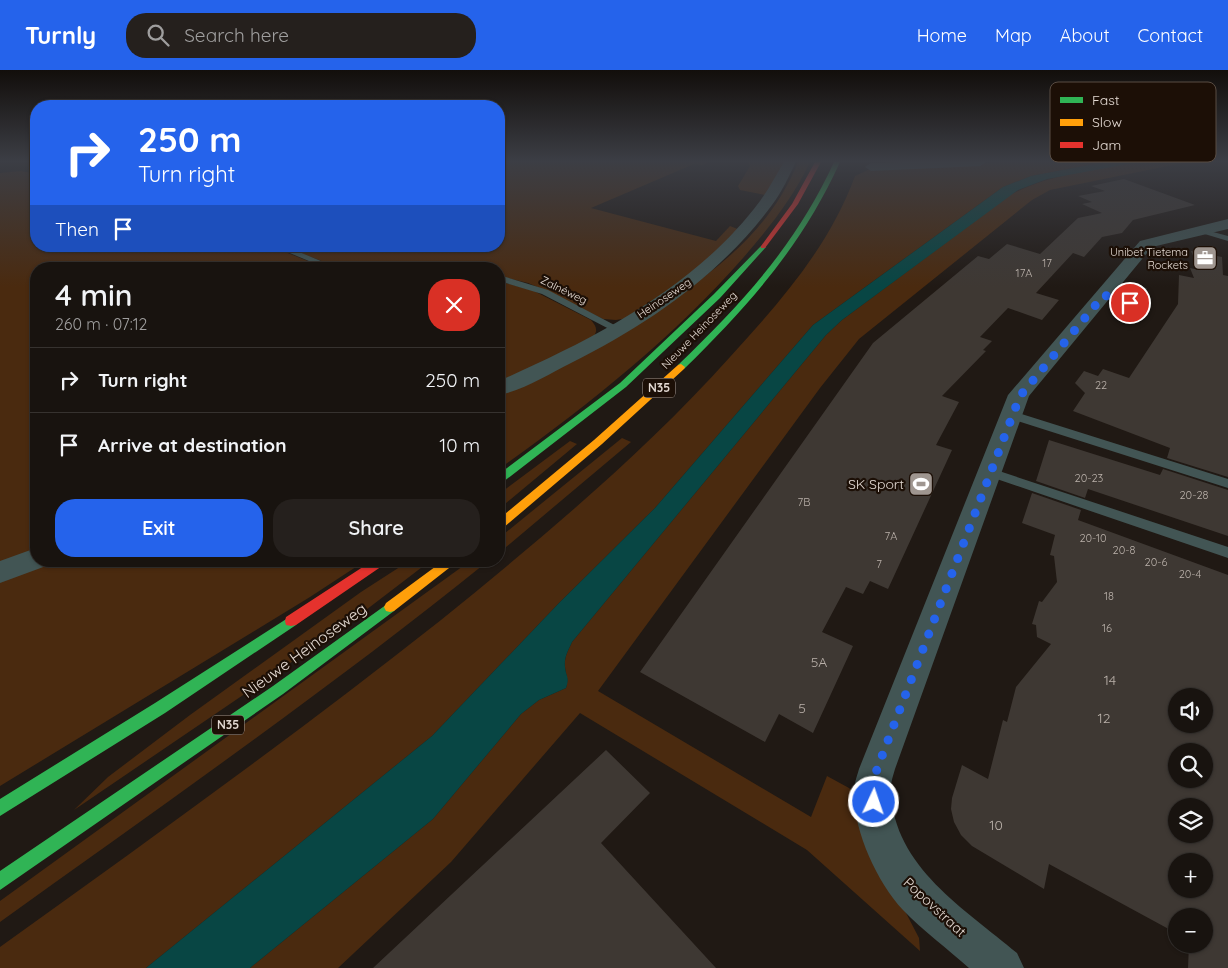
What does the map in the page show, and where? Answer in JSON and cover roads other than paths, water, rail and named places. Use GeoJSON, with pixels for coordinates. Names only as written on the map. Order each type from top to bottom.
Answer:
{"type":"FeatureCollection","features":[{"type":"Feature","properties":{"kind":"highway","name":"Nieuwe Heinoseweg"},"geometry":{"type":"LineString","coordinates":[[505,474],[610,395],[709,304],[745,268],[777,229],[794,204]]}},
{"type":"Feature","properties":{"kind":"highway","name":"Nieuwe Heinoseweg"},"geometry":{"type":"LineString","coordinates":[[505,520],[629,416],[680,369],[730,317],[774,266],[800,232],[818,204]]}},
{"type":"Feature","properties":{"kind":"highway","name":"Nieuwe Heinoseweg"},"geometry":{"type":"LineString","coordinates":[[0,808],[160,708],[372,567]]}},
{"type":"Feature","properties":{"kind":"highway","name":"Nieuwe Heinoseweg"},"geometry":{"type":"LineString","coordinates":[[0,881],[278,690],[444,567]]}},
{"type":"Feature","properties":{"kind":"street","name":"Heinoseweg"},"geometry":{"type":"LineString","coordinates":[[505,386],[579,351],[664,300],[702,272],[747,228],[765,204]]}},
{"type":"Feature","properties":{"kind":"street","name":"Popovstraat"},"geometry":{"type":"LineString","coordinates":[[1002,968],[918,896],[898,872],[884,843],[875,814],[872,790],[877,769],[1020,396],[1146,244],[1228,224]]}},
{"type":"Feature","properties":{"kind":"street"},"geometry":{"type":"LineString","coordinates":[[0,572],[30,561]]}},
{"type":"Feature","properties":{"kind":"lane"},"geometry":{"type":"LineString","coordinates":[[1201,230],[1228,239]]}},
{"type":"Feature","properties":{"kind":"lane"},"geometry":{"type":"LineString","coordinates":[[292,252],[318,262]]}},
{"type":"Feature","properties":{"kind":"lane","name":"Zalnéweg"},"geometry":{"type":"LineString","coordinates":[[505,280],[547,294],[617,329]]}},
{"type":"Feature","properties":{"kind":"lane"},"geometry":{"type":"LineString","coordinates":[[1104,295],[1130,303],[1142,289]]}},
{"type":"Feature","properties":{"kind":"lane"},"geometry":{"type":"LineString","coordinates":[[1012,415],[1228,484]]}},
{"type":"Feature","properties":{"kind":"lane"},"geometry":{"type":"LineString","coordinates":[[990,472],[1228,553]]}},
{"type":"Feature","properties":{"kind":"water"},"geometry":{"type":"Polygon","coordinates":[[[980,204],[999,204],[842,320],[826,335],[572,642],[565,660],[568,679],[566,688],[539,700],[521,714],[433,819],[250,968],[146,968],[432,736],[559,603],[655,508],[813,325],[980,204]]]}},
{"type":"Feature","properties":{"kind":"place","name":"Unibet Tietema Rockets"},"geometry":{"type":"Point","coordinates":[1205,258]}},
{"type":"Feature","properties":{"kind":"place","name":"SK Sport"},"geometry":{"type":"Point","coordinates":[921,484]}}]}
